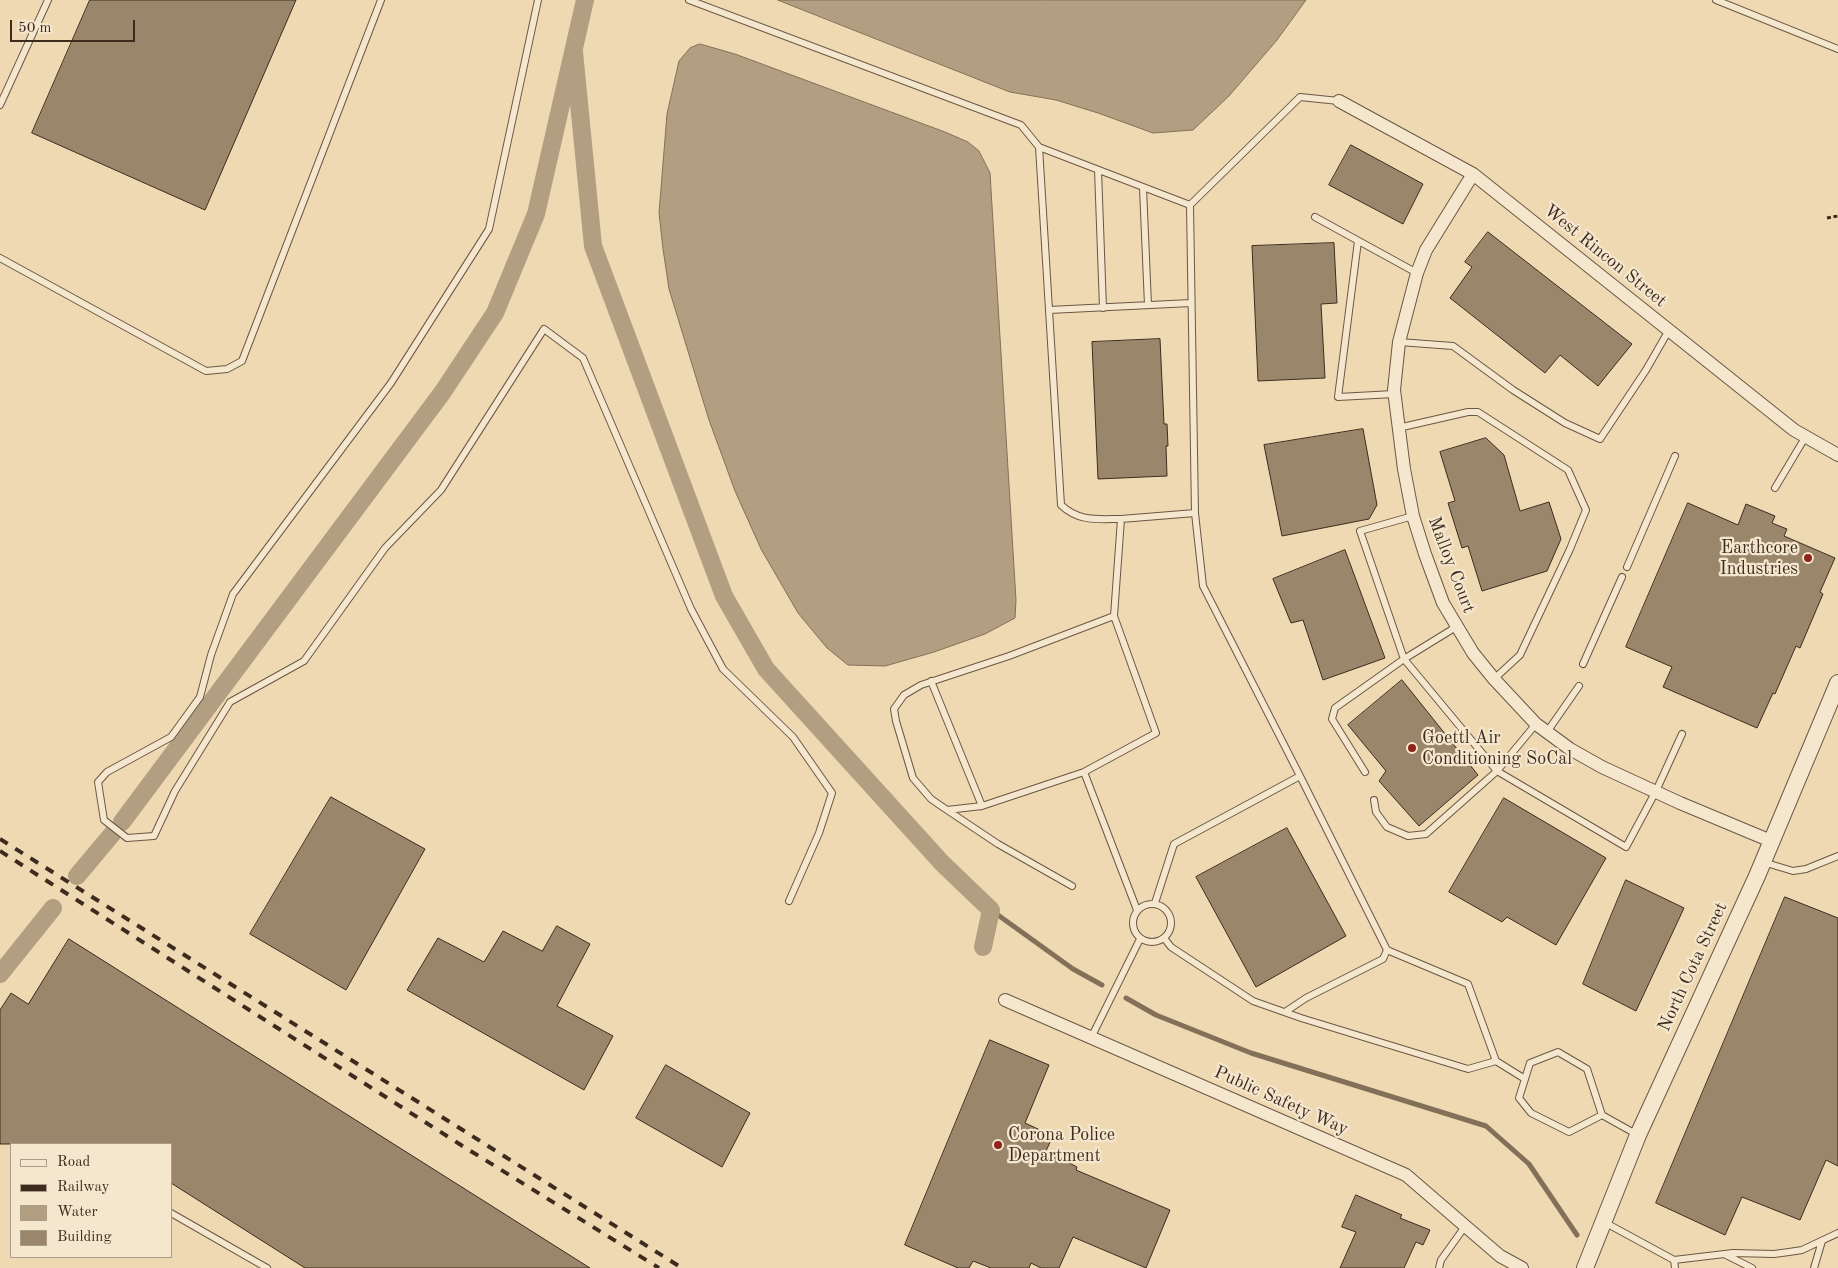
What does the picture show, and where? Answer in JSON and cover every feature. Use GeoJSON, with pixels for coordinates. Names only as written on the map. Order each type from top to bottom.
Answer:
{"type":"FeatureCollection","features":[{"type":"Feature","properties":{"kind":"street","name":"West Rincon Street"},"geometry":{"type":"LineString","coordinates":[[1338,102],[1473,174],[1794,430],[1838,455]]}},
{"type":"Feature","properties":{"kind":"street","name":"Malloy Court"},"geometry":{"type":"LineString","coordinates":[[1473,174],[1426,250],[1417,273],[1400,342],[1394,394],[1413,516],[1443,603],[1473,653],[1494,679],[1536,724],[1570,749],[1602,767],[1771,841]]}},
{"type":"Feature","properties":{"kind":"street","name":"North Cota Street"},"geometry":{"type":"LineString","coordinates":[[1585,1268],[1638,1135],[1763,862],[1838,683]]}},
{"type":"Feature","properties":{"kind":"street","name":"Public Safety Way"},"geometry":{"type":"LineString","coordinates":[[1005,1000],[1406,1175],[1500,1256],[1522,1268]]}},
{"type":"Feature","properties":{"kind":"lane"},"geometry":{"type":"LineString","coordinates":[[0,105],[48,0]]}},
{"type":"Feature","properties":{"kind":"lane"},"geometry":{"type":"LineString","coordinates":[[0,258],[206,371],[227,369],[242,361],[381,0]]}},
{"type":"Feature","properties":{"kind":"lane"},"geometry":{"type":"LineString","coordinates":[[538,0],[489,229],[391,383],[233,594],[211,655],[200,696],[171,737],[107,772],[98,782],[104,820],[127,838],[154,836],[175,791],[230,702],[304,661],[386,548],[441,490],[544,329],[583,358],[691,609],[723,669],[793,737],[832,793],[819,833],[789,901]]}},
{"type":"Feature","properties":{"kind":"lane"},"geometry":{"type":"LineString","coordinates":[[689,0],[1021,125],[1039,147],[1190,205]]}},
{"type":"Feature","properties":{"kind":"lane"},"geometry":{"type":"LineString","coordinates":[[1716,0],[1838,49]]}},
{"type":"Feature","properties":{"kind":"lane"},"geometry":{"type":"LineString","coordinates":[[1338,102],[1300,97],[1190,205],[1195,512],[1203,586],[1387,950],[1468,984],[1496,1061],[1524,1079]]}},
{"type":"Feature","properties":{"kind":"lane"},"geometry":{"type":"LineString","coordinates":[[1039,147],[1061,504],[1071,514],[1089,519],[1121,520],[1195,512]]}},
{"type":"Feature","properties":{"kind":"lane"},"geometry":{"type":"LineString","coordinates":[[1098,170],[1103,308]]}},
{"type":"Feature","properties":{"kind":"lane"},"geometry":{"type":"LineString","coordinates":[[1143,188],[1148,305]]}},
{"type":"Feature","properties":{"kind":"lane"},"geometry":{"type":"LineString","coordinates":[[1315,217],[1417,273]]}},
{"type":"Feature","properties":{"kind":"lane"},"geometry":{"type":"LineString","coordinates":[[1358,241],[1338,397],[1394,394]]}},
{"type":"Feature","properties":{"kind":"lane"},"geometry":{"type":"LineString","coordinates":[[1049,310],[1191,303]]}},
{"type":"Feature","properties":{"kind":"lane"},"geometry":{"type":"LineString","coordinates":[[1400,342],[1453,346],[1512,390],[1565,423],[1600,439],[1646,370],[1669,330]]}},
{"type":"Feature","properties":{"kind":"lane"},"geometry":{"type":"LineString","coordinates":[[1398,428],[1461,413],[1478,412],[1568,470],[1586,510],[1570,549],[1520,655],[1494,679]]}},
{"type":"Feature","properties":{"kind":"lane"},"geometry":{"type":"LineString","coordinates":[[1775,488],[1806,436]]}},
{"type":"Feature","properties":{"kind":"lane"},"geometry":{"type":"LineString","coordinates":[[1627,567],[1675,456]]}},
{"type":"Feature","properties":{"kind":"lane"},"geometry":{"type":"LineString","coordinates":[[1413,516],[1360,530],[1404,659],[1497,771],[1626,847],[1656,791],[1682,734]]}},
{"type":"Feature","properties":{"kind":"lane"},"geometry":{"type":"LineString","coordinates":[[948,810],[982,806],[1084,772],[1156,733],[1114,616],[1121,520]]}},
{"type":"Feature","properties":{"kind":"lane"},"geometry":{"type":"LineString","coordinates":[[1583,664],[1622,577]]}},
{"type":"Feature","properties":{"kind":"lane"},"geometry":{"type":"LineString","coordinates":[[1072,886],[998,844],[931,799],[913,778],[894,709],[904,695],[931,681],[1009,656],[1114,616]]}},
{"type":"Feature","properties":{"kind":"lane"},"geometry":{"type":"LineString","coordinates":[[1365,772],[1332,719],[1335,708],[1404,659],[1456,626]]}},
{"type":"Feature","properties":{"kind":"lane"},"geometry":{"type":"LineString","coordinates":[[931,681],[982,806]]}},
{"type":"Feature","properties":{"kind":"lane"},"geometry":{"type":"LineString","coordinates":[[1547,732],[1579,686]]}},
{"type":"Feature","properties":{"kind":"lane"},"geometry":{"type":"LineString","coordinates":[[1374,800],[1376,812],[1387,827],[1408,836],[1426,834],[1497,771],[1536,724]]}},
{"type":"Feature","properties":{"kind":"lane"},"geometry":{"type":"LineString","coordinates":[[1084,772],[1137,910]]}},
{"type":"Feature","properties":{"kind":"lane"},"geometry":{"type":"LineString","coordinates":[[1155,904],[1174,844],[1300,776]]}},
{"type":"Feature","properties":{"kind":"lane"},"geometry":{"type":"LineString","coordinates":[[1763,862],[1793,871],[1806,869],[1838,856]]}},
{"type":"Feature","properties":{"kind":"lane"},"geometry":{"type":"LineString","coordinates":[[1155,904],[1166,910],[1170,915],[1171,927],[1164,938],[1152,942],[1140,939],[1132,928],[1132,921],[1137,910],[1142,906],[1155,904]]}},
{"type":"Feature","properties":{"kind":"lane"},"geometry":{"type":"LineString","coordinates":[[1164,938],[1171,947],[1253,1001],[1468,1070],[1496,1061]]}},
{"type":"Feature","properties":{"kind":"lane"},"geometry":{"type":"LineString","coordinates":[[1091,1038],[1140,939]]}},
{"type":"Feature","properties":{"kind":"lane"},"geometry":{"type":"LineString","coordinates":[[1285,1012],[1306,998],[1383,959],[1387,950]]}},
{"type":"Feature","properties":{"kind":"lane"},"geometry":{"type":"LineString","coordinates":[[1602,1115],[1569,1132],[1530,1113],[1518,1098],[1530,1062],[1558,1052],[1587,1069],[1602,1115],[1638,1135]]}},
{"type":"Feature","properties":{"kind":"lane"},"geometry":{"type":"LineString","coordinates":[[172,1214],[267,1268]]}},
{"type":"Feature","properties":{"kind":"lane"},"geometry":{"type":"LineString","coordinates":[[1604,1222],[1674,1260],[1725,1254],[1802,1250],[1838,1233]]}},
{"type":"Feature","properties":{"kind":"lane"},"geometry":{"type":"LineString","coordinates":[[1439,1268],[1442,1260],[1466,1226]]}},
{"type":"Feature","properties":{"kind":"lane"},"geometry":{"type":"LineString","coordinates":[[1814,1268],[1822,1241]]}},
{"type":"Feature","properties":{"kind":"lane"},"geometry":{"type":"LineString","coordinates":[[1725,1254],[1752,1268]]}},
{"type":"Feature","properties":{"kind":"lane"},"geometry":{"type":"LineString","coordinates":[[1674,1260],[1675,1268]]}},
{"type":"Feature","properties":{"kind":"path"},"geometry":{"type":"LineString","coordinates":[[1826,218],[1838,216]]}},
{"type":"Feature","properties":{"kind":"water"},"geometry":{"type":"Polygon","coordinates":[[[778,0],[1306,0],[1277,40],[1229,96],[1193,130],[1153,133],[1056,100],[1010,92],[778,0]]]}},
{"type":"Feature","properties":{"kind":"water"},"geometry":{"type":"Polygon","coordinates":[[[700,44],[735,54],[968,142],[979,151],[990,173],[1016,600],[1015,618],[985,634],[934,652],[885,666],[848,665],[827,648],[798,613],[761,549],[735,491],[709,420],[669,289],[663,249],[659,213],[667,114],[679,61],[690,48],[700,44]]]}},
{"type":"Feature","properties":{"kind":"building"},"geometry":{"type":"Polygon","coordinates":[[[90,0],[296,0],[205,210],[32,133],[90,0]]]}},
{"type":"Feature","properties":{"kind":"building"},"geometry":{"type":"Polygon","coordinates":[[[1351,145],[1423,184],[1403,224],[1329,185],[1351,145]]]}},
{"type":"Feature","properties":{"kind":"building"},"geometry":{"type":"Polygon","coordinates":[[[1488,232],[1632,344],[1598,386],[1560,355],[1545,373],[1450,298],[1472,267],[1465,262],[1488,232]]]}},
{"type":"Feature","properties":{"kind":"building"},"geometry":{"type":"Polygon","coordinates":[[[1334,243],[1337,303],[1321,304],[1325,378],[1258,381],[1252,246],[1334,243]]]}},
{"type":"Feature","properties":{"kind":"building"},"geometry":{"type":"Polygon","coordinates":[[[1160,339],[1164,424],[1167,424],[1167,476],[1098,479],[1092,342],[1160,339]]]}},
{"type":"Feature","properties":{"kind":"building"},"geometry":{"type":"Polygon","coordinates":[[[1363,429],[1377,505],[1369,519],[1282,536],[1264,445],[1363,429]]]}},
{"type":"Feature","properties":{"kind":"building"},"geometry":{"type":"Polygon","coordinates":[[[1486,438],[1504,455],[1520,511],[1549,502],[1561,539],[1547,571],[1482,591],[1468,546],[1462,548],[1448,503],[1455,501],[1440,452],[1486,438]]]}},
{"type":"Feature","properties":{"kind":"building"},"geometry":{"type":"Polygon","coordinates":[[[1688,503],[1738,525],[1746,504],[1775,516],[1772,523],[1787,529],[1784,536],[1835,558],[1820,592],[1823,594],[1800,648],[1796,646],[1775,694],[1773,693],[1757,728],[1663,687],[1672,667],[1626,647],[1688,503]]]}},
{"type":"Feature","properties":{"kind":"building"},"geometry":{"type":"Polygon","coordinates":[[[1345,550],[1385,658],[1323,680],[1303,620],[1291,623],[1273,579],[1345,550]]]}},
{"type":"Feature","properties":{"kind":"building","name":"Goettl Air Conditioning SoCal"},"geometry":{"type":"Polygon","coordinates":[[[1402,680],[1478,775],[1419,826],[1379,781],[1386,771],[1348,725],[1402,680]]]}},
{"type":"Feature","properties":{"kind":"building"},"geometry":{"type":"Polygon","coordinates":[[[331,797],[425,849],[346,990],[250,934],[331,797]]]}},
{"type":"Feature","properties":{"kind":"building"},"geometry":{"type":"Polygon","coordinates":[[[1504,798],[1606,858],[1556,945],[1507,917],[1502,922],[1449,892],[1504,798]]]}},
{"type":"Feature","properties":{"kind":"building"},"geometry":{"type":"Polygon","coordinates":[[[1287,828],[1346,936],[1256,987],[1196,877],[1287,828]]]}},
{"type":"Feature","properties":{"kind":"building"},"geometry":{"type":"Polygon","coordinates":[[[1626,880],[1684,908],[1636,1011],[1583,984],[1626,880]]]}},
{"type":"Feature","properties":{"kind":"building"},"geometry":{"type":"Polygon","coordinates":[[[1785,897],[1838,918],[1838,1166],[1826,1160],[1800,1220],[1742,1197],[1725,1235],[1656,1203],[1785,897]]]}},
{"type":"Feature","properties":{"kind":"building"},"geometry":{"type":"Polygon","coordinates":[[[557,926],[590,944],[557,1006],[613,1036],[584,1090],[407,990],[438,938],[484,962],[503,931],[542,951],[557,926]]]}},
{"type":"Feature","properties":{"kind":"building"},"geometry":{"type":"Polygon","coordinates":[[[69,939],[590,1268],[305,1268],[172,1184],[172,1143],[0,1144],[0,1010],[11,993],[28,1004],[69,939]]]}},
{"type":"Feature","properties":{"kind":"building","name":"Corona Police Department"},"geometry":{"type":"Polygon","coordinates":[[[990,1040],[1049,1065],[1025,1123],[1053,1136],[1045,1153],[1077,1167],[1076,1170],[1170,1210],[1146,1268],[1073,1237],[1059,1268],[1041,1268],[1031,1263],[1029,1268],[991,1268],[973,1261],[969,1268],[958,1268],[905,1245],[990,1040]]]}},
{"type":"Feature","properties":{"kind":"building"},"geometry":{"type":"Polygon","coordinates":[[[666,1065],[750,1113],[722,1167],[636,1118],[666,1065]]]}},
{"type":"Feature","properties":{"kind":"building"},"geometry":{"type":"Polygon","coordinates":[[[1356,1195],[1402,1215],[1400,1218],[1430,1230],[1423,1245],[1416,1242],[1404,1268],[1340,1268],[1356,1232],[1342,1227],[1356,1195]]]}},
{"type":"Feature","properties":{"kind":"waterway"},"geometry":{"type":"LineString","coordinates":[[122,822],[442,393],[495,313],[536,214],[585,0]]}},
{"type":"Feature","properties":{"kind":"waterway"},"geometry":{"type":"LineString","coordinates":[[574,52],[593,246],[724,596],[766,669],[942,863],[991,910],[983,947]]}},
{"type":"Feature","properties":{"kind":"waterway"},"geometry":{"type":"LineString","coordinates":[[77,876],[113,833]]}},
{"type":"Feature","properties":{"kind":"waterway"},"geometry":{"type":"LineString","coordinates":[[0,974],[53,908]]}},
{"type":"Feature","properties":{"kind":"waterway"},"geometry":{"type":"LineString","coordinates":[[991,910],[1073,969],[1102,985]]}},
{"type":"Feature","properties":{"kind":"waterway"},"geometry":{"type":"LineString","coordinates":[[1126,998],[1156,1015],[1251,1053],[1486,1126],[1529,1164],[1577,1235]]}},
{"type":"Feature","properties":{"kind":"railway"},"geometry":{"type":"LineString","coordinates":[[0,839],[682,1268]]}},
{"type":"Feature","properties":{"kind":"railway"},"geometry":{"type":"LineString","coordinates":[[0,851],[461,1145],[659,1268]]}},
{"type":"Feature","properties":{"kind":"place","name":"Earthcore Industries"},"geometry":{"type":"Point","coordinates":[1808,558]}},
{"type":"Feature","properties":{"kind":"place","name":"Goettl Air Conditioning SoCal"},"geometry":{"type":"Point","coordinates":[1412,748]}},
{"type":"Feature","properties":{"kind":"place","name":"Corona Police Department"},"geometry":{"type":"Point","coordinates":[998,1145]}}]}
